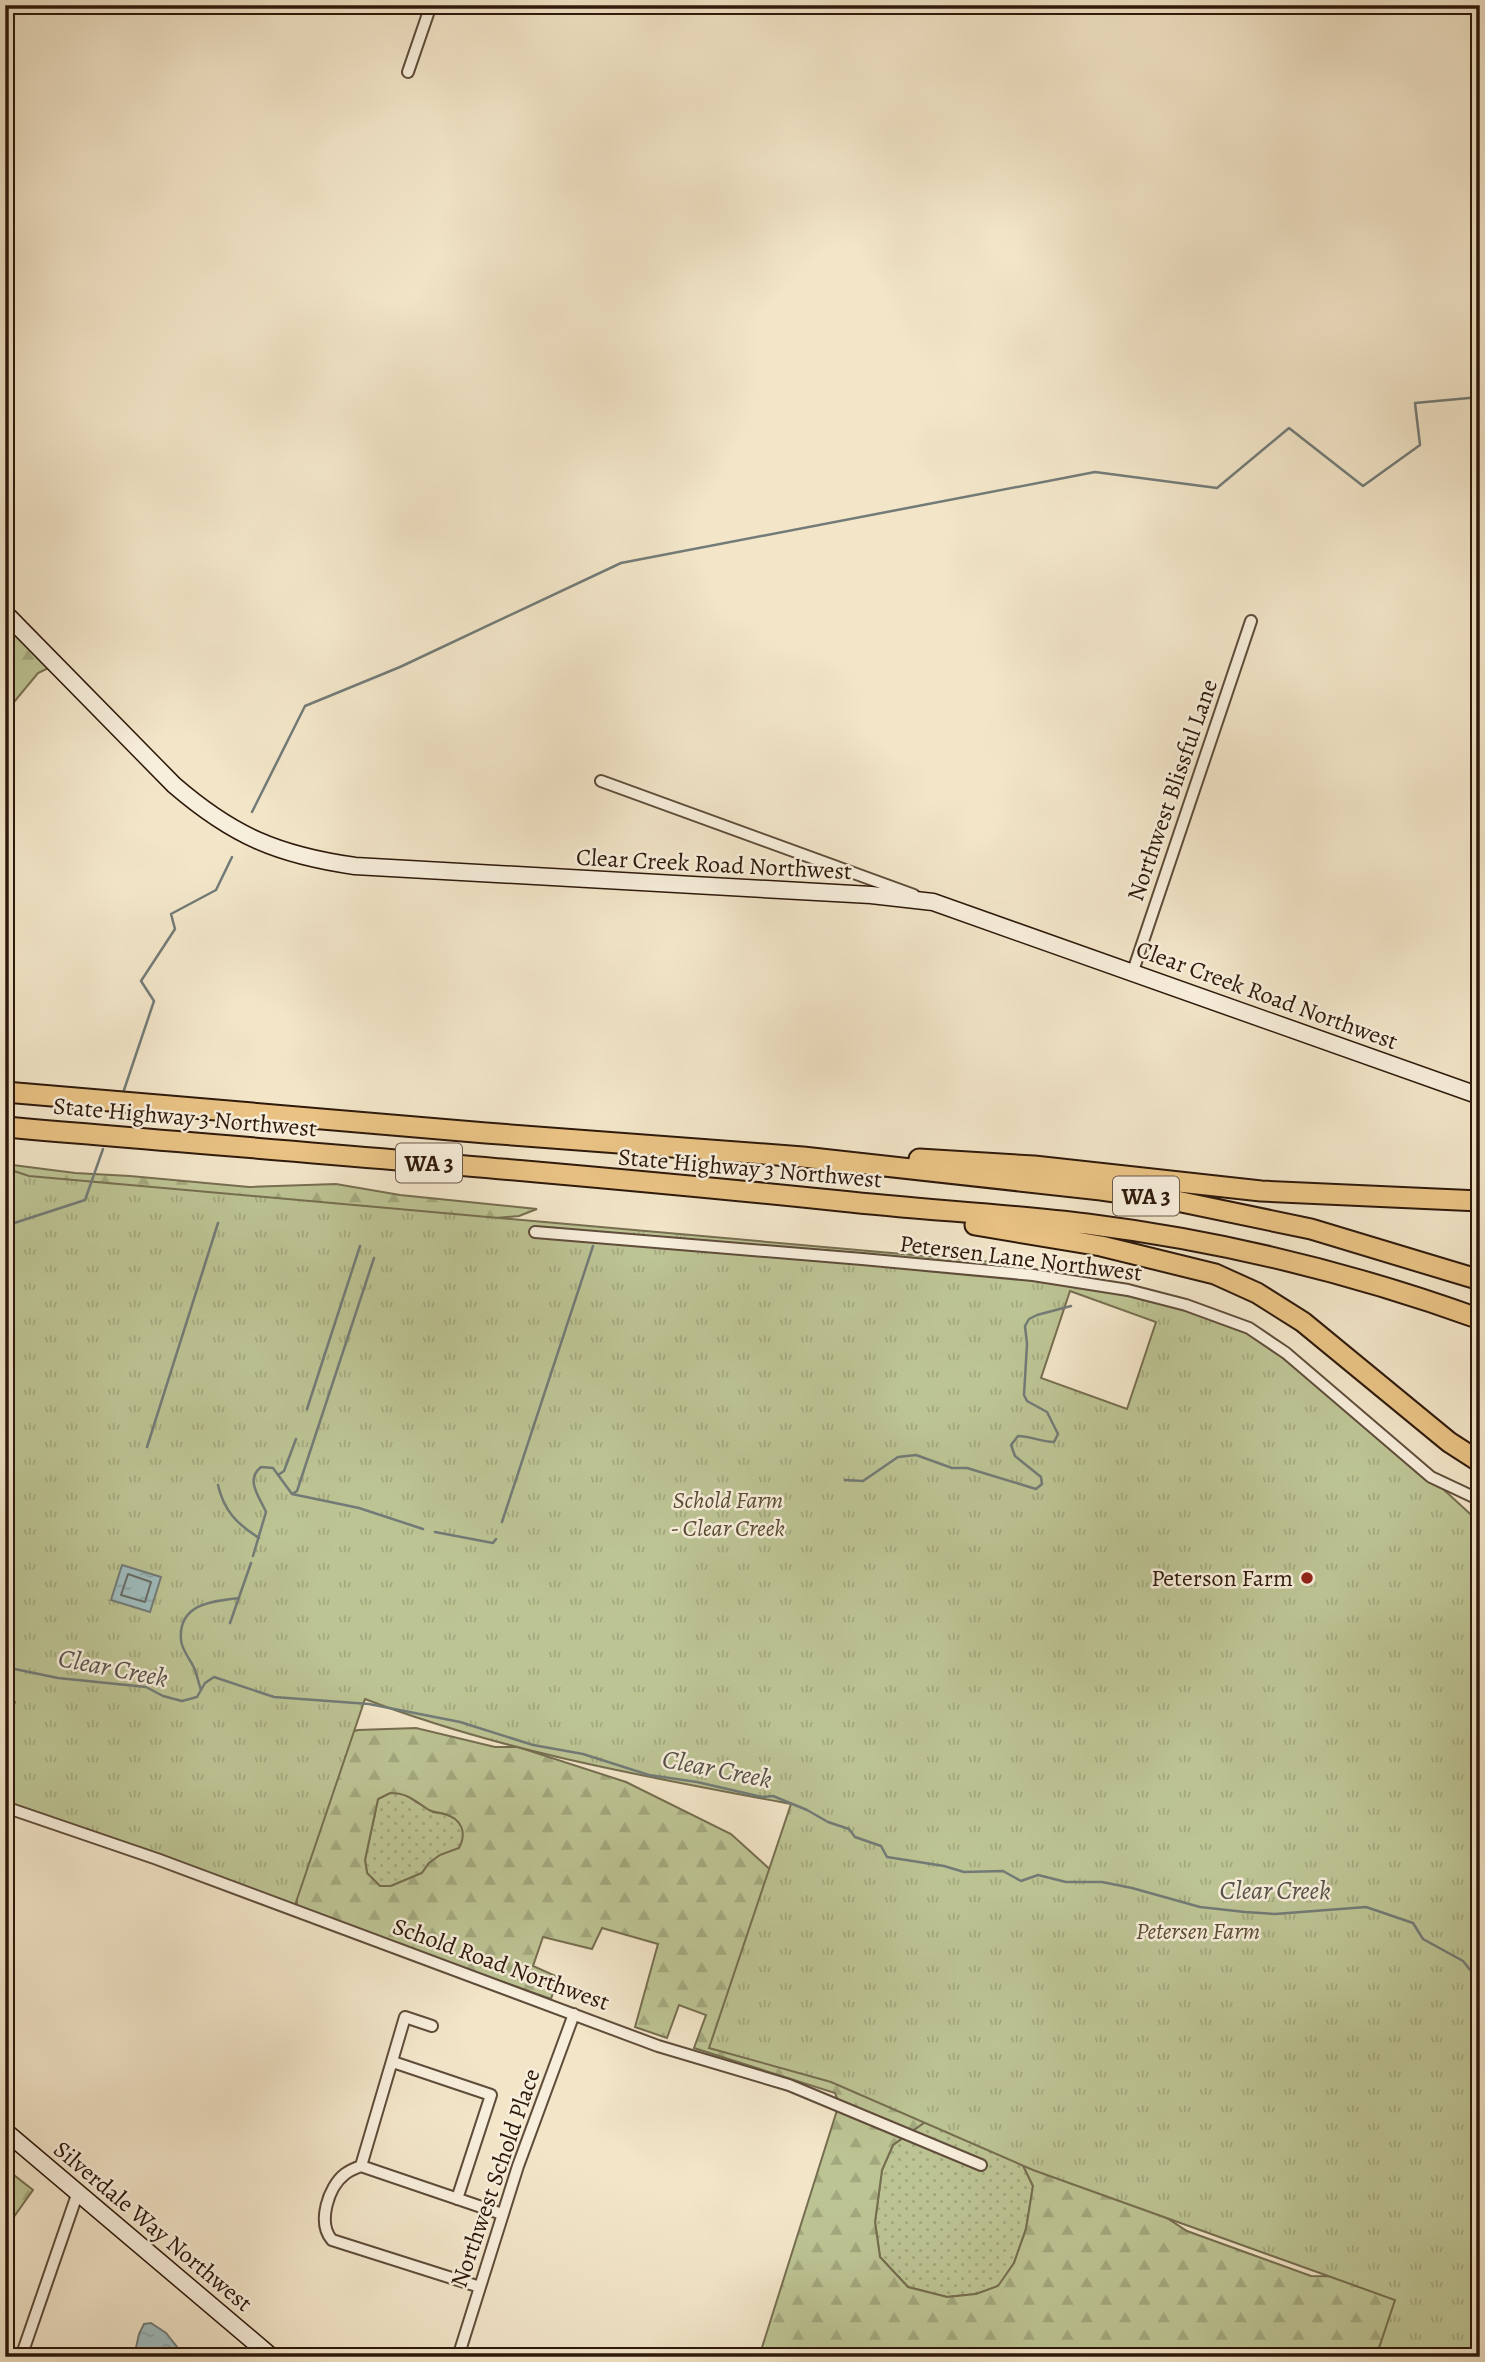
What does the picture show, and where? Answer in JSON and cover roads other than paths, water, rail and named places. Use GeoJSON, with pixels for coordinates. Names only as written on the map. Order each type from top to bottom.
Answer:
{"type":"FeatureCollection","features":[{"type":"Feature","properties":{"kind":"highway","name":"State Highway 3 Northwest"},"geometry":{"type":"LineString","coordinates":[[5,1091],[486,1133],[803,1157],[1041,1182],[1172,1200],[1311,1229],[1480,1280]]}},
{"type":"Feature","properties":{"kind":"highway","name":"State Highway 3 Northwest"},"geometry":{"type":"LineString","coordinates":[[5,1127],[412,1161],[1087,1224],[1204,1242],[1325,1270],[1480,1319]]}},
{"type":"Feature","properties":{"kind":"highway"},"geometry":{"type":"LineString","coordinates":[[803,1157],[957,1160],[1261,1191],[1480,1201]]}},
{"type":"Feature","properties":{"kind":"highway"},"geometry":{"type":"LineString","coordinates":[[853,1203],[1101,1246],[1200,1269],[1228,1279],[1280,1305],[1449,1442],[1480,1462]]}},
{"type":"Feature","properties":{"kind":"main road","name":"Clear Creek Road Northwest"},"geometry":{"type":"LineString","coordinates":[[5,613],[174,785],[235,831],[280,850],[355,866],[843,893],[933,902],[1480,1096]]}},
{"type":"Feature","properties":{"kind":"main road","name":"Silverdale Way Northwest"},"geometry":{"type":"LineString","coordinates":[[5,2131],[272,2357]]}},
{"type":"Feature","properties":{"kind":"street"},"geometry":{"type":"LineString","coordinates":[[408,72],[431,5]]}},
{"type":"Feature","properties":{"kind":"street","name":"Northwest Blissful Lane"},"geometry":{"type":"LineString","coordinates":[[1133,971],[1251,621]]}},
{"type":"Feature","properties":{"kind":"street"},"geometry":{"type":"LineString","coordinates":[[601,781],[933,902]]}},
{"type":"Feature","properties":{"kind":"street","name":"Petersen Lane Northwest"},"geometry":{"type":"LineString","coordinates":[[535,1233],[1033,1275],[1128,1290],[1186,1305],[1249,1328],[1286,1353],[1431,1478],[1480,1500]]}},
{"type":"Feature","properties":{"kind":"street","name":"Schold Road Northwest"},"geometry":{"type":"LineString","coordinates":[[5,1807],[157,1859],[685,2055],[789,2085],[981,2165]]}},
{"type":"Feature","properties":{"kind":"street","name":"Northwest Schold Place"},"geometry":{"type":"LineString","coordinates":[[458,2357],[502,2214],[573,2014]]}},
{"type":"Feature","properties":{"kind":"street"},"geometry":{"type":"LineString","coordinates":[[361,2166],[405,2017],[432,2026]]}},
{"type":"Feature","properties":{"kind":"street"},"geometry":{"type":"LineString","coordinates":[[393,2062],[491,2095],[457,2199]]}},
{"type":"Feature","properties":{"kind":"street"},"geometry":{"type":"LineString","coordinates":[[480,2287],[332,2240],[326,2233],[324,2209],[344,2174],[361,2166],[502,2214]]}},
{"type":"Feature","properties":{"kind":"street"},"geometry":{"type":"LineString","coordinates":[[21,2357],[78,2192]]}},
{"type":"Feature","properties":{"kind":"water"},"geometry":{"type":"Polygon","coordinates":[[[122,1565],[161,1577],[150,1612],[111,1600],[122,1565]]]}},
{"type":"Feature","properties":{"kind":"water"},"geometry":{"type":"Polygon","coordinates":[[[151,2323],[166,2333],[185,2357],[134,2357],[144,2324],[151,2323]]]}},
{"type":"Feature","properties":{"kind":"waterway"},"geometry":{"type":"LineString","coordinates":[[252,812],[305,706],[400,667],[621,563],[1095,472],[1217,488],[1289,428],[1363,486],[1420,445],[1415,403],[1480,397]]}},
{"type":"Feature","properties":{"kind":"waterway"},"geometry":{"type":"LineString","coordinates":[[124,1090],[154,1001],[141,981],[175,929],[171,914],[216,890],[232,857]]}},
{"type":"Feature","properties":{"kind":"waterway"},"geometry":{"type":"LineString","coordinates":[[5,1226],[85,1200],[103,1149]]}},
{"type":"Feature","properties":{"kind":"waterway"},"geometry":{"type":"LineString","coordinates":[[147,1447],[218,1223]]}},
{"type":"Feature","properties":{"kind":"waterway"},"geometry":{"type":"LineString","coordinates":[[307,1409],[360,1246]]}},
{"type":"Feature","properties":{"kind":"waterway"},"geometry":{"type":"LineString","coordinates":[[502,1522],[593,1246]]}},
{"type":"Feature","properties":{"kind":"waterway"},"geometry":{"type":"LineString","coordinates":[[292,1494],[297,1491],[374,1258]]}},
{"type":"Feature","properties":{"kind":"waterway"},"geometry":{"type":"LineString","coordinates":[[845,1480],[863,1481],[898,1457],[916,1455],[952,1468],[967,1468],[1036,1489],[1042,1484],[1041,1477],[1015,1456],[1011,1445],[1018,1436],[1054,1442],[1058,1434],[1047,1412],[1027,1401],[1024,1395],[1027,1344],[1025,1326],[1029,1319],[1037,1315],[1071,1306]]}},
{"type":"Feature","properties":{"kind":"waterway"},"geometry":{"type":"LineString","coordinates":[[278,1475],[284,1471],[296,1439]]}},
{"type":"Feature","properties":{"kind":"waterway"},"geometry":{"type":"LineString","coordinates":[[253,1556],[266,1512],[254,1483],[256,1472],[261,1467],[273,1468],[292,1494],[359,1508],[423,1529]]}},
{"type":"Feature","properties":{"kind":"waterway"},"geometry":{"type":"LineString","coordinates":[[218,1485],[232,1516],[259,1538]]}},
{"type":"Feature","properties":{"kind":"waterway"},"geometry":{"type":"LineString","coordinates":[[435,1532],[493,1543],[496,1539]]}},
{"type":"Feature","properties":{"kind":"waterway"},"geometry":{"type":"LineString","coordinates":[[230,1623],[251,1563]]}},
{"type":"Feature","properties":{"kind":"waterway"},"geometry":{"type":"LineString","coordinates":[[201,1690],[181,1640],[185,1619],[191,1612],[208,1603],[239,1598]]}},
{"type":"Feature","properties":{"kind":"waterway","name":"Clear Creek"},"geometry":{"type":"LineString","coordinates":[[5,1667],[58,1678],[146,1687],[163,1696],[182,1701],[197,1697],[205,1683],[214,1677],[274,1697],[369,1704],[460,1722],[533,1745],[583,1754],[649,1775],[697,1782],[762,1797],[773,1796],[849,1829],[855,1837],[881,1846],[887,1857],[964,1872],[1003,1871],[1021,1881],[1038,1875],[1066,1882],[1102,1882],[1200,1907],[1245,1912],[1275,1914],[1366,1907],[1413,1923],[1423,1939],[1463,1961],[1480,1982]]}},
{"type":"Feature","properties":{"kind":"place","name":"Peterson Farm"},"geometry":{"type":"Point","coordinates":[1307,1578]}},
{"type":"Feature","properties":{"kind":"park label","name":"Schold Farm - Clear Creek"},"geometry":{"type":"Point","coordinates":[728,1514]}},
{"type":"Feature","properties":{"kind":"park label","name":"Petersen Farm"},"geometry":{"type":"Point","coordinates":[1198,1931]}}]}
